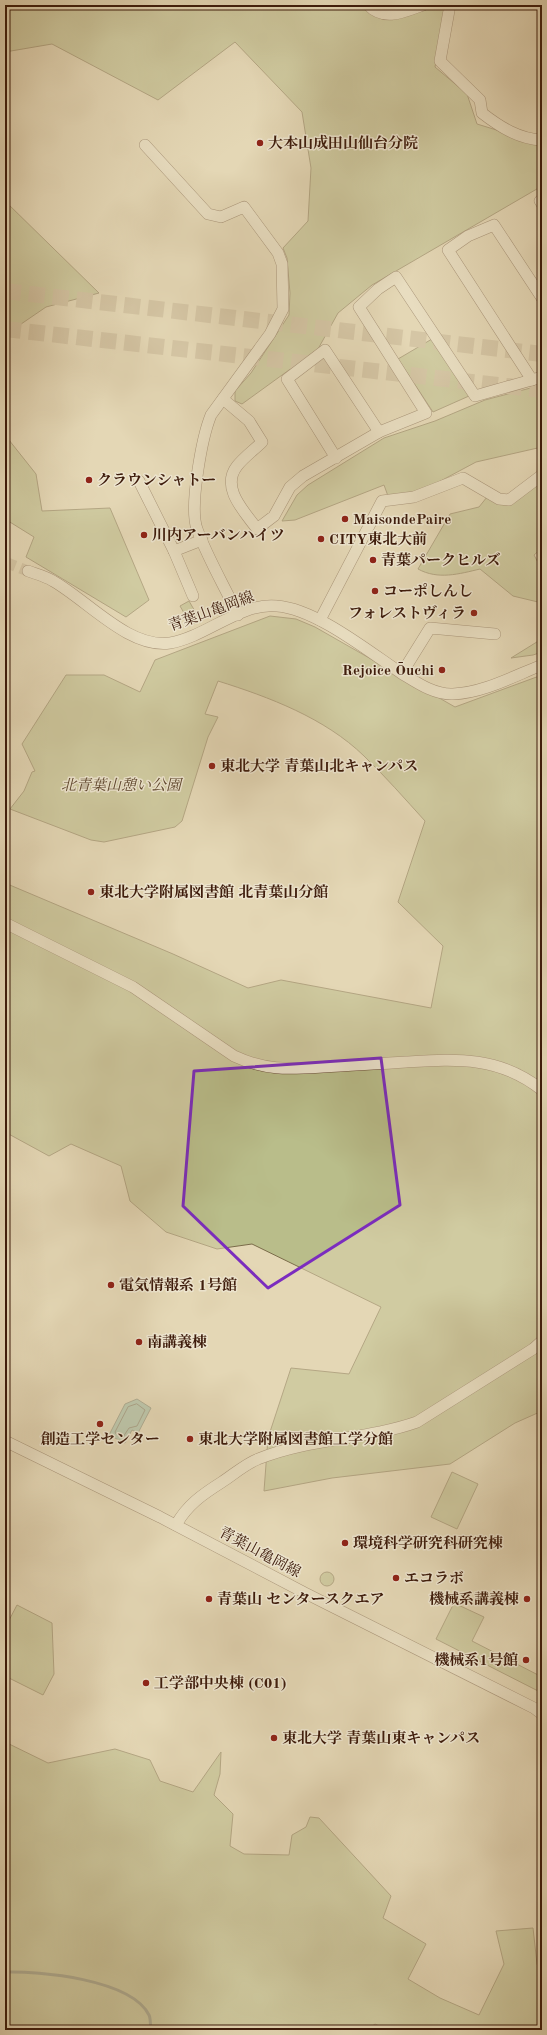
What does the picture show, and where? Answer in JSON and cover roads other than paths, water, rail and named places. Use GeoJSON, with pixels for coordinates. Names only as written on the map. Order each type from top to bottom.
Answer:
{"type":"FeatureCollection","features":[{"type":"Feature","properties":{"kind":"street"},"geometry":{"type":"LineString","coordinates":[[368,5],[373,10],[387,15],[399,14],[423,5]]}},
{"type":"Feature","properties":{"kind":"street"},"geometry":{"type":"LineString","coordinates":[[450,5],[440,61],[480,100],[482,113],[501,128],[521,136],[542,140]]}},
{"type":"Feature","properties":{"kind":"street"},"geometry":{"type":"LineString","coordinates":[[145,145],[208,214],[220,217],[244,207],[278,253],[282,264],[283,309],[270,334],[211,415],[205,430],[194,510],[197,529],[238,615]]}},
{"type":"Feature","properties":{"kind":"street"},"geometry":{"type":"LineString","coordinates":[[542,199],[540,201],[542,204]]}},
{"type":"Feature","properties":{"kind":"street"},"geometry":{"type":"LineString","coordinates":[[222,399],[249,421],[262,442],[236,466],[232,478],[231,491],[257,529],[274,516],[290,487],[303,476],[379,432],[426,413],[359,307],[378,289],[396,277],[475,396],[537,378],[448,250],[468,236],[494,225],[542,298]]}},
{"type":"Feature","properties":{"kind":"street"},"geometry":{"type":"LineString","coordinates":[[336,458],[287,379],[325,350],[379,432]]}},
{"type":"Feature","properties":{"kind":"street"},"geometry":{"type":"LineString","coordinates":[[320,620],[382,501],[414,497],[463,478],[499,499],[510,500],[542,475]]}},
{"type":"Feature","properties":{"kind":"street"},"geometry":{"type":"LineString","coordinates":[[139,481],[174,551],[193,596]]}},
{"type":"Feature","properties":{"kind":"street"},"geometry":{"type":"LineString","coordinates":[[174,551],[202,540]]}},
{"type":"Feature","properties":{"kind":"street","name":"青葉山亀岡線"},"geometry":{"type":"LineString","coordinates":[[28,571],[52,580],[129,634],[153,642],[169,643],[187,638],[259,607],[277,606],[298,611],[320,620],[402,673],[434,691],[452,694],[475,690],[542,665]]}},
{"type":"Feature","properties":{"kind":"street"},"geometry":{"type":"LineString","coordinates":[[402,673],[430,628],[495,634]]}},
{"type":"Feature","properties":{"kind":"street"},"geometry":{"type":"LineString","coordinates":[[5,923],[133,986],[234,1056],[250,1064],[264,1067],[296,1069],[451,1059],[467,1060],[509,1070],[541,1089]]}},
{"type":"Feature","properties":{"kind":"street"},"geometry":{"type":"LineString","coordinates":[[176,1525],[182,1515],[202,1494],[256,1459],[287,1449],[374,1434],[398,1429],[417,1422],[533,1349],[542,1341]]}},
{"type":"Feature","properties":{"kind":"street","name":"青葉山亀岡線"},"geometry":{"type":"LineString","coordinates":[[5,1441],[176,1525],[306,1593],[534,1708],[542,1714]]}},
{"type":"Feature","properties":{"kind":"water"},"geometry":{"type":"Polygon","coordinates":[[[137,1399],[151,1408],[138,1433],[132,1430],[125,1443],[109,1435],[125,1404],[137,1399]]]}},
{"type":"Feature","properties":{"kind":"waterway"},"geometry":{"type":"LineString","coordinates":[[5,1972],[39,1973],[104,1985],[124,1993],[139,2003],[149,2015],[151,2030]]}},
{"type":"Feature","properties":{"kind":"tunnel"},"geometry":{"type":"LineString","coordinates":[[5,291],[542,354]]}},
{"type":"Feature","properties":{"kind":"tunnel"},"geometry":{"type":"LineString","coordinates":[[5,329],[542,390]]}},
{"type":"Feature","properties":{"kind":"tunnel"},"geometry":{"type":"LineString","coordinates":[[5,562],[28,571]]}},
{"type":"Feature","properties":{"kind":"place","name":"大本山成田山仙台分院"},"geometry":{"type":"Point","coordinates":[260,143]}},
{"type":"Feature","properties":{"kind":"place","name":"クラウンシャトー"},"geometry":{"type":"Point","coordinates":[89,480]}},
{"type":"Feature","properties":{"kind":"place","name":"MaisondePaire"},"geometry":{"type":"Point","coordinates":[345,519]}},
{"type":"Feature","properties":{"kind":"place","name":"川内アーバンハイツ"},"geometry":{"type":"Point","coordinates":[144,535]}},
{"type":"Feature","properties":{"kind":"place","name":"CITY東北大前"},"geometry":{"type":"Point","coordinates":[321,539]}},
{"type":"Feature","properties":{"kind":"place","name":"青葉パークヒルズ"},"geometry":{"type":"Point","coordinates":[373,560]}},
{"type":"Feature","properties":{"kind":"place","name":"コーポしんし"},"geometry":{"type":"Point","coordinates":[375,591]}},
{"type":"Feature","properties":{"kind":"place","name":"フォレストヴィラ"},"geometry":{"type":"Point","coordinates":[474,613]}},
{"type":"Feature","properties":{"kind":"place","name":"Rejoice Ōuchi"},"geometry":{"type":"Point","coordinates":[442,670]}},
{"type":"Feature","properties":{"kind":"place","name":"東北大学 青葉山北キャンパス"},"geometry":{"type":"Point","coordinates":[212,766]}},
{"type":"Feature","properties":{"kind":"place","name":"東北大学附属図書館 北青葉山分館"},"geometry":{"type":"Point","coordinates":[91,892]}},
{"type":"Feature","properties":{"kind":"place","name":"電気情報系 1号館"},"geometry":{"type":"Point","coordinates":[111,1285]}},
{"type":"Feature","properties":{"kind":"place","name":"南講義棟"},"geometry":{"type":"Point","coordinates":[139,1342]}},
{"type":"Feature","properties":{"kind":"place","name":"創造工学センター"},"geometry":{"type":"Point","coordinates":[100,1424]}},
{"type":"Feature","properties":{"kind":"place","name":"東北大学附属図書館工学分館"},"geometry":{"type":"Point","coordinates":[190,1439]}},
{"type":"Feature","properties":{"kind":"place","name":"環境科学研究科研究棟"},"geometry":{"type":"Point","coordinates":[345,1543]}},
{"type":"Feature","properties":{"kind":"place","name":"エコラボ"},"geometry":{"type":"Point","coordinates":[396,1578]}},
{"type":"Feature","properties":{"kind":"place","name":"青葉山 センタースクエア"},"geometry":{"type":"Point","coordinates":[209,1599]}},
{"type":"Feature","properties":{"kind":"place","name":"機械系講義棟"},"geometry":{"type":"Point","coordinates":[527,1599]}},
{"type":"Feature","properties":{"kind":"place","name":"機械系1号館"},"geometry":{"type":"Point","coordinates":[526,1660]}},
{"type":"Feature","properties":{"kind":"place","name":"工学部中央棟 (C01)"},"geometry":{"type":"Point","coordinates":[146,1683]}},
{"type":"Feature","properties":{"kind":"place","name":"東北大学 青葉山東キャンパス"},"geometry":{"type":"Point","coordinates":[274,1738]}},
{"type":"Feature","properties":{"kind":"park label","name":"北青葉山憩い公園"},"geometry":{"type":"Point","coordinates":[121,785]}}]}
